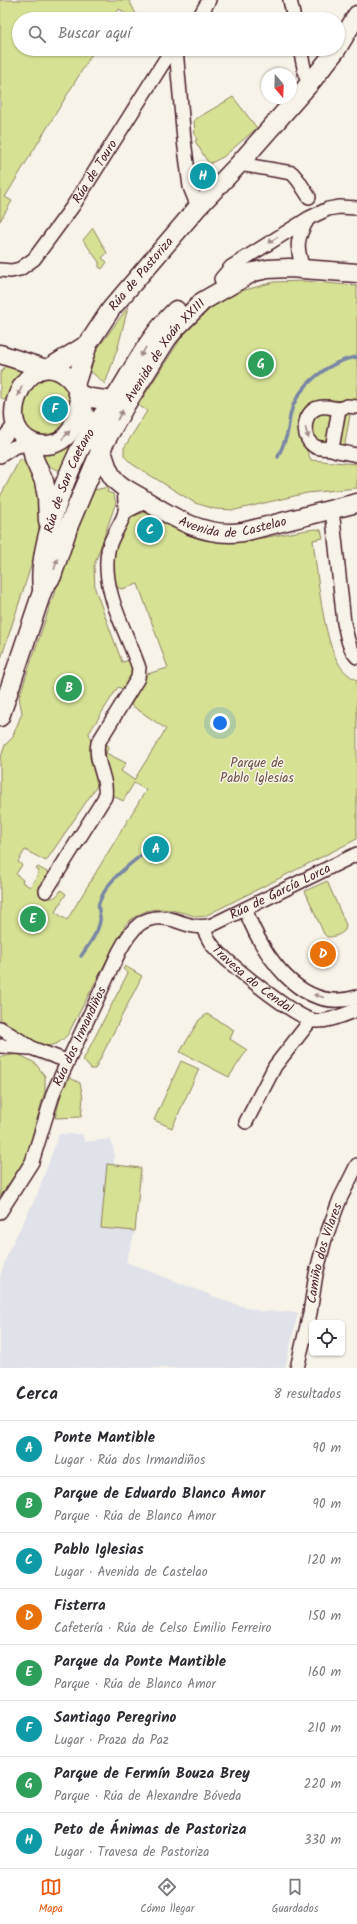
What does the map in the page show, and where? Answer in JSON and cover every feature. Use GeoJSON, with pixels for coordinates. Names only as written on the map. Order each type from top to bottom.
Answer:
{"type":"FeatureCollection","features":[{"type":"Feature","properties":{"kind":"street"},"geometry":{"type":"LineString","coordinates":[[202,12],[209,0]]}},
{"type":"Feature","properties":{"kind":"street"},"geometry":{"type":"LineString","coordinates":[[290,0],[293,12]]}},
{"type":"Feature","properties":{"kind":"street","name":"Rúa de Pastoriza"},"geometry":{"type":"LineString","coordinates":[[345,35],[357,15]]}},
{"type":"Feature","properties":{"kind":"street","name":"Rúa de Touro"},"geometry":{"type":"LineString","coordinates":[[0,270],[11,272],[20,270],[34,259],[72,206],[168,56]]}},
{"type":"Feature","properties":{"kind":"street"},"geometry":{"type":"LineString","coordinates":[[177,56],[190,187],[198,207]]}},
{"type":"Feature","properties":{"kind":"street"},"geometry":{"type":"LineString","coordinates":[[302,56],[306,77],[311,82]]}},
{"type":"Feature","properties":{"kind":"street","name":"Rúa de Pastoriza"},"geometry":{"type":"LineString","coordinates":[[78,393],[88,344],[111,309],[134,280],[198,207],[239,164],[311,82],[331,56]]}},
{"type":"Feature","properties":{"kind":"street"},"geometry":{"type":"LineString","coordinates":[[239,164],[292,173],[309,197]]}},
{"type":"Feature","properties":{"kind":"street"},"geometry":{"type":"LineString","coordinates":[[221,279],[231,267],[309,218],[334,208],[357,208]]}},
{"type":"Feature","properties":{"kind":"street"},"geometry":{"type":"LineString","coordinates":[[303,268],[298,253],[298,240],[309,218]]}},
{"type":"Feature","properties":{"kind":"street"},"geometry":{"type":"LineString","coordinates":[[249,255],[250,274]]}},
{"type":"Feature","properties":{"kind":"street","name":"Avenida de Xoán XXIII"},"geometry":{"type":"LineString","coordinates":[[90,433],[113,401],[147,346],[165,321],[200,290],[221,279],[279,268],[303,268],[357,273]]}},
{"type":"Feature","properties":{"kind":"street","name":"Avenida de Xoán XXIII"},"geometry":{"type":"LineString","coordinates":[[101,449],[125,406],[175,329],[203,301],[250,274]]}},
{"type":"Feature","properties":{"kind":"street","name":"Rúa de Pastoriza"},"geometry":{"type":"LineString","coordinates":[[47,368],[88,344]]}},
{"type":"Feature","properties":{"kind":"street"},"geometry":{"type":"LineString","coordinates":[[0,354],[47,368],[67,376],[78,393],[90,433],[101,449],[106,466],[121,485],[125,512],[110,544],[106,563],[107,574],[112,596],[139,668],[138,678],[98,743],[96,750],[106,789],[105,796],[46,891]]}},
{"type":"Feature","properties":{"kind":"street"},"geometry":{"type":"LineString","coordinates":[[0,449],[3,439],[15,424],[14,413],[19,393],[28,378],[47,368]]}},
{"type":"Feature","properties":{"kind":"street"},"geometry":{"type":"LineString","coordinates":[[78,393],[90,398],[113,401]]}},
{"type":"Feature","properties":{"kind":"street"},"geometry":{"type":"LineString","coordinates":[[0,456],[14,447],[31,443],[39,445],[52,445],[63,439],[74,426],[78,393]]}},
{"type":"Feature","properties":{"kind":"street"},"geometry":{"type":"LineString","coordinates":[[357,408],[347,406],[339,409],[322,406],[315,409],[306,420],[305,432],[310,442],[317,447],[332,448],[337,451],[357,455]]}},
{"type":"Feature","properties":{"kind":"street"},"geometry":{"type":"LineString","coordinates":[[0,408],[5,416],[15,424],[31,443],[34,459],[39,468],[57,535]]}},
{"type":"Feature","properties":{"kind":"street"},"geometry":{"type":"LineString","coordinates":[[332,448],[339,409]]}},
{"type":"Feature","properties":{"kind":"street","name":"Rúa de San Caetano"},"geometry":{"type":"LineString","coordinates":[[77,482],[79,450],[90,433]]}},
{"type":"Feature","properties":{"kind":"street","name":"Rúa de San Caetano"},"geometry":{"type":"LineString","coordinates":[[0,717],[43,588],[52,576],[57,535],[77,482],[101,449]]}},
{"type":"Feature","properties":{"kind":"street"},"geometry":{"type":"LineString","coordinates":[[39,468],[77,482],[102,481],[121,485]]}},
{"type":"Feature","properties":{"kind":"street","name":"Avenida de Castelao"},"geometry":{"type":"LineString","coordinates":[[121,485],[188,525],[205,530],[227,533],[252,530],[357,504]]}},
{"type":"Feature","properties":{"kind":"street"},"geometry":{"type":"LineString","coordinates":[[125,512],[147,501]]}},
{"type":"Feature","properties":{"kind":"street"},"geometry":{"type":"LineString","coordinates":[[332,509],[344,624],[348,641],[357,657]]}},
{"type":"Feature","properties":{"kind":"street","name":"Rúa de García Lorca"},"geometry":{"type":"LineString","coordinates":[[202,928],[245,909],[357,854]]}},
{"type":"Feature","properties":{"kind":"street"},"geometry":{"type":"LineString","coordinates":[[245,909],[270,958],[290,981],[315,996],[339,1000],[357,997]]}},
{"type":"Feature","properties":{"kind":"street","name":"Rúa dos Irmandiños"},"geometry":{"type":"LineString","coordinates":[[0,1212],[32,1162],[54,1091],[128,934],[137,925],[157,918],[202,928]]}},
{"type":"Feature","properties":{"kind":"street","name":"Travesa do Cendal"},"geometry":{"type":"LineString","coordinates":[[202,928],[212,945],[232,965],[262,989],[311,1020]]}},
{"type":"Feature","properties":{"kind":"street"},"geometry":{"type":"LineString","coordinates":[[246,1122],[275,1066],[311,1020],[322,1021],[357,1010]]}},
{"type":"Feature","properties":{"kind":"street"},"geometry":{"type":"LineString","coordinates":[[0,1028],[30,1048],[67,1061]]}},
{"type":"Feature","properties":{"kind":"street"},"geometry":{"type":"LineString","coordinates":[[0,1046],[30,1048]]}},
{"type":"Feature","properties":{"kind":"street"},"geometry":{"type":"LineString","coordinates":[[0,1052],[30,1048]]}},
{"type":"Feature","properties":{"kind":"street","name":"Camiño dos Vilares"},"geometry":{"type":"LineString","coordinates":[[297,1368],[325,1238],[340,1199],[357,1165]]}},
{"type":"Feature","properties":{"kind":"shaded area"},"geometry":{"type":"Polygon","coordinates":[[[59,1134],[82,1134],[85,1142],[110,1139],[114,1150],[114,1165],[141,1168],[135,1231],[126,1262],[231,1303],[263,1312],[277,1311],[298,1313],[285,1368],[0,1368],[0,1276],[9,1250],[37,1195],[59,1134]]]}},
{"type":"Feature","properties":{"kind":"green space"},"geometry":{"type":"Polygon","coordinates":[[[0,0],[129,0],[135,12],[123,12],[119,9],[117,12],[12,12],[12,56],[91,56],[5,197],[12,201],[0,221],[0,0]]]}},
{"type":"Feature","properties":{"kind":"green space"},"geometry":{"type":"Polygon","coordinates":[[[233,97],[257,128],[223,157],[209,164],[195,141],[197,140],[195,135],[194,120],[233,97]]]}},
{"type":"Feature","properties":{"kind":"green space"},"geometry":{"type":"Polygon","coordinates":[[[93,228],[107,253],[102,258],[107,262],[102,269],[99,267],[99,262],[83,240],[93,228]]]}},
{"type":"Feature","properties":{"kind":"green space"},"geometry":{"type":"Polygon","coordinates":[[[305,281],[357,286],[357,403],[331,400],[319,401],[304,412],[300,425],[303,439],[311,460],[357,464],[357,488],[307,493],[235,510],[215,509],[195,503],[132,464],[124,456],[124,448],[147,411],[138,405],[187,329],[212,307],[238,292],[274,282],[305,281]]]}},
{"type":"Feature","properties":{"kind":"green space"},"geometry":{"type":"Polygon","coordinates":[[[128,307],[118,347],[105,384],[89,370],[95,352],[128,307]]]}},
{"type":"Feature","properties":{"kind":"green space"},"geometry":{"type":"Polygon","coordinates":[[[7,363],[25,367],[9,399],[3,400],[0,396],[0,374],[7,363]]]}},
{"type":"Feature","properties":{"kind":"green space"},"geometry":{"type":"Polygon","coordinates":[[[46,377],[58,378],[73,395],[63,431],[41,439],[25,428],[22,405],[24,394],[27,389],[34,382],[46,377]]]}},
{"type":"Feature","properties":{"kind":"green space"},"geometry":{"type":"Polygon","coordinates":[[[318,411],[334,412],[329,443],[317,440],[313,436],[309,423],[318,411]]]}},
{"type":"Feature","properties":{"kind":"green space"},"geometry":{"type":"Polygon","coordinates":[[[346,414],[350,415],[344,449],[340,446],[340,443],[344,417],[346,414]]]}},
{"type":"Feature","properties":{"kind":"green space"},"geometry":{"type":"Polygon","coordinates":[[[82,422],[62,471],[50,466],[42,456],[64,446],[82,422]]]}},
{"type":"Feature","properties":{"kind":"green space"},"geometry":{"type":"Polygon","coordinates":[[[20,459],[28,464],[36,480],[39,497],[39,541],[0,662],[0,497],[20,459]]]}},
{"type":"Feature","properties":{"kind":"green space","name":"Parque de Pablo Iglesias"},"geometry":{"type":"Polygon","coordinates":[[[109,487],[107,492],[113,494],[116,502],[94,566],[95,589],[122,662],[130,660],[134,679],[125,690],[118,687],[89,733],[91,742],[90,758],[99,783],[46,861],[25,850],[18,862],[22,865],[16,874],[23,880],[22,882],[30,887],[38,875],[37,874],[39,871],[36,869],[38,867],[49,873],[39,886],[39,891],[48,898],[54,898],[61,890],[66,894],[55,912],[67,920],[146,790],[134,783],[123,801],[110,794],[103,750],[106,744],[109,746],[106,753],[126,763],[121,771],[134,780],[166,729],[131,705],[147,674],[168,668],[138,584],[122,589],[113,586],[114,557],[117,538],[126,522],[133,516],[148,512],[188,535],[209,540],[239,541],[315,529],[321,530],[323,538],[313,540],[325,622],[333,653],[347,674],[357,680],[357,839],[205,916],[202,917],[160,909],[147,911],[133,918],[126,924],[68,1034],[60,1042],[51,1045],[42,1045],[33,1043],[24,1038],[0,1020],[0,760],[5,745],[12,738],[22,713],[19,697],[86,500],[94,490],[109,487]]]}},
{"type":"Feature","properties":{"kind":"green space"},"geometry":{"type":"Polygon","coordinates":[[[327,881],[346,925],[345,930],[341,933],[335,936],[327,937],[324,934],[305,891],[327,881]]]}},
{"type":"Feature","properties":{"kind":"green space"},"geometry":{"type":"Polygon","coordinates":[[[125,966],[142,976],[95,1069],[91,1069],[83,1060],[128,973],[123,969],[125,966]]]}},
{"type":"Feature","properties":{"kind":"green space"},"geometry":{"type":"Polygon","coordinates":[[[207,1014],[234,1030],[230,1039],[247,1050],[229,1077],[180,1052],[199,1020],[207,1014]]]}},
{"type":"Feature","properties":{"kind":"green space"},"geometry":{"type":"Polygon","coordinates":[[[18,1054],[35,1063],[45,1076],[45,1091],[26,1158],[0,1197],[0,1057],[18,1054]]]}},
{"type":"Feature","properties":{"kind":"green space"},"geometry":{"type":"Polygon","coordinates":[[[181,1061],[199,1069],[172,1128],[154,1120],[181,1061]]]}},
{"type":"Feature","properties":{"kind":"green space"},"geometry":{"type":"Polygon","coordinates":[[[70,1078],[80,1083],[83,1098],[81,1117],[55,1118],[65,1080],[70,1078]]]}},
{"type":"Feature","properties":{"kind":"green space"},"geometry":{"type":"Polygon","coordinates":[[[107,1164],[141,1168],[135,1231],[101,1228],[107,1164]]]}},
{"type":"Feature","properties":{"kind":"waterway"},"geometry":{"type":"LineString","coordinates":[[278,457],[288,431],[291,412],[300,393],[316,376],[326,369],[336,363],[357,357]]}},
{"type":"Feature","properties":{"kind":"waterway"},"geometry":{"type":"LineString","coordinates":[[81,956],[99,926],[99,905],[108,886],[114,878],[151,847]]}},
{"type":"Feature","properties":{"kind":"place","name":"Peto de Ánimas de Pastoriza"},"geometry":{"type":"Point","coordinates":[203,176]}},
{"type":"Feature","properties":{"kind":"place","name":"Parque de Fermín Bouza Brey"},"geometry":{"type":"Point","coordinates":[261,364]}},
{"type":"Feature","properties":{"kind":"place","name":"Santiago Peregrino"},"geometry":{"type":"Point","coordinates":[55,409]}},
{"type":"Feature","properties":{"kind":"place","name":"Pablo Iglesias"},"geometry":{"type":"Point","coordinates":[150,530]}},
{"type":"Feature","properties":{"kind":"place","name":"Parque de Eduardo Blanco Amor"},"geometry":{"type":"Point","coordinates":[69,688]}},
{"type":"Feature","properties":{"kind":"place","name":"Ponte Mantible"},"geometry":{"type":"Point","coordinates":[156,849]}},
{"type":"Feature","properties":{"kind":"place","name":"Parque da Ponte Mantible"},"geometry":{"type":"Point","coordinates":[33,919]}},
{"type":"Feature","properties":{"kind":"place","name":"Fisterra"},"geometry":{"type":"Point","coordinates":[323,954]}}]}
